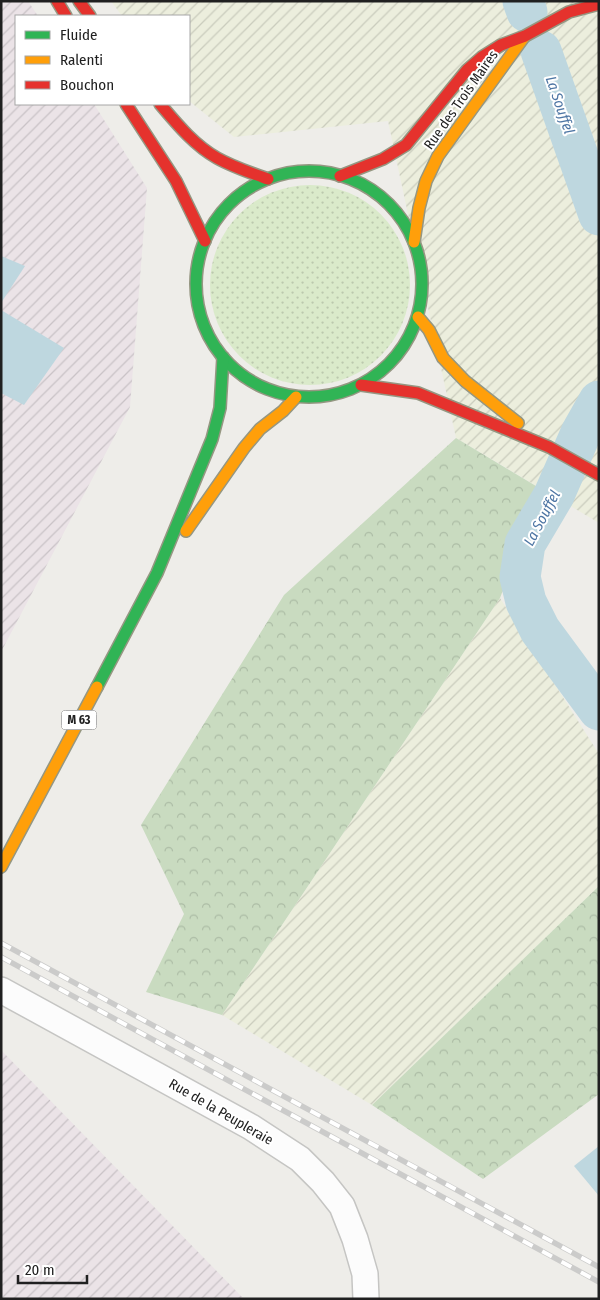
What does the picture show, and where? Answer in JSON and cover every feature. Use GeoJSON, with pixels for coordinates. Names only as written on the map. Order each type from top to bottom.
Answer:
{"type":"FeatureCollection","features":[{"type":"Feature","properties":{"kind":"main road"},"geometry":{"type":"LineString","coordinates":[[57,1],[65,15]]}},
{"type":"Feature","properties":{"kind":"main road"},"geometry":{"type":"LineString","coordinates":[[79,1],[89,15]]}},
{"type":"Feature","properties":{"kind":"main road","name":"Rue des Trois Maires"},"geometry":{"type":"LineString","coordinates":[[340,176],[376,163],[394,154],[406,145],[467,70],[482,57],[501,45],[524,36],[569,12],[599,4]]}},
{"type":"Feature","properties":{"kind":"main road","name":"Rue des Trois Maires"},"geometry":{"type":"LineString","coordinates":[[414,242],[419,208],[426,181],[438,156],[524,36]]}},
{"type":"Feature","properties":{"kind":"main road"},"geometry":{"type":"LineString","coordinates":[[127,105],[182,192],[205,241]]}},
{"type":"Feature","properties":{"kind":"main road"},"geometry":{"type":"LineString","coordinates":[[161,105],[179,127],[216,158],[239,169],[268,179]]}},
{"type":"Feature","properties":{"kind":"main road"},"geometry":{"type":"LineString","coordinates":[[304,171],[340,176],[364,186],[385,200],[402,219],[414,242],[421,266],[422,292],[418,316],[406,344],[386,368],[361,385],[329,396],[296,397],[268,390],[244,376],[222,357],[209,336],[200,313],[197,289],[198,264],[205,241],[216,221],[230,204],[248,190],[268,179],[304,171]]}},
{"type":"Feature","properties":{"kind":"main road"},"geometry":{"type":"LineString","coordinates":[[418,316],[429,330],[444,358],[465,380],[549,447]]}},
{"type":"Feature","properties":{"kind":"main road","name":"M 63"},"geometry":{"type":"LineString","coordinates":[[1,867],[157,573],[212,439],[220,408],[222,357]]}},
{"type":"Feature","properties":{"kind":"main road"},"geometry":{"type":"LineString","coordinates":[[361,385],[418,392],[549,447],[599,475]]}},
{"type":"Feature","properties":{"kind":"main road","name":"M 63"},"geometry":{"type":"LineString","coordinates":[[157,573],[244,448],[260,429],[283,411],[296,397]]}},
{"type":"Feature","properties":{"kind":"street","name":"Rue de la Peupleraie"},"geometry":{"type":"LineString","coordinates":[[1,990],[251,1127],[300,1159],[323,1182],[342,1206],[355,1239],[365,1274],[366,1299]]}},
{"type":"Feature","properties":{"kind":"shaded area"},"geometry":{"type":"Polygon","coordinates":[[[1,1],[28,1],[37,15],[15,15],[15,105],[95,105],[147,188],[130,407],[1,652],[1,1]]]}},
{"type":"Feature","properties":{"kind":"shaded area"},"geometry":{"type":"Polygon","coordinates":[[[1,1050],[244,1299],[1,1299],[1,1050]]]}},
{"type":"Feature","properties":{"kind":"green space"},"geometry":{"type":"Polygon","coordinates":[[[111,1],[599,1],[599,523],[456,438],[388,121],[234,137],[190,102],[190,15],[121,15],[111,1]]]}},
{"type":"Feature","properties":{"kind":"green space"},"geometry":{"type":"Polygon","coordinates":[[[320,185],[330,186],[357,196],[374,207],[388,221],[403,247],[409,265],[409,305],[399,332],[388,349],[374,363],[357,374],[330,384],[300,385],[290,384],[263,374],[246,363],[232,349],[221,332],[211,305],[210,275],[211,265],[221,238],[232,221],[246,207],[263,196],[290,186],[320,185]]]}},
{"type":"Feature","properties":{"kind":"green space"},"geometry":{"type":"Polygon","coordinates":[[[456,438],[541,489],[500,598],[222,1015],[146,992],[184,914],[141,825],[284,595],[456,438]]]}},
{"type":"Feature","properties":{"kind":"green space"},"geometry":{"type":"Polygon","coordinates":[[[500,598],[599,754],[599,886],[372,1105],[222,1015],[500,598]]]}},
{"type":"Feature","properties":{"kind":"green space"},"geometry":{"type":"Polygon","coordinates":[[[599,886],[599,1094],[483,1179],[372,1105],[599,886]]]}},
{"type":"Feature","properties":{"kind":"water"},"geometry":{"type":"Polygon","coordinates":[[[1,256],[25,266],[1,303],[1,256]]]}},
{"type":"Feature","properties":{"kind":"water"},"geometry":{"type":"Polygon","coordinates":[[[1,310],[64,348],[24,405],[1,393],[1,310]]]}},
{"type":"Feature","properties":{"kind":"water"},"geometry":{"type":"Polygon","coordinates":[[[599,1146],[599,1196],[574,1166],[599,1146]]]}},
{"type":"Feature","properties":{"kind":"waterway","name":"La Souffel"},"geometry":{"type":"LineString","coordinates":[[523,1],[527,12]]}},
{"type":"Feature","properties":{"kind":"waterway","name":"La Souffel"},"geometry":{"type":"LineString","coordinates":[[541,51],[599,215]]}},
{"type":"Feature","properties":{"kind":"waterway","name":"La Souffel"},"geometry":{"type":"LineString","coordinates":[[599,401],[581,433],[554,495],[525,544],[520,577],[526,602],[540,630],[599,710]]}},
{"type":"Feature","properties":{"kind":"railway"},"geometry":{"type":"LineString","coordinates":[[1,943],[599,1267]]}},
{"type":"Feature","properties":{"kind":"railway"},"geometry":{"type":"LineString","coordinates":[[1,957],[599,1282]]}},
{"type":"Feature","properties":{"kind":"traffic: fast"},"geometry":{"type":"LineString","coordinates":[[309,171],[342,176],[352,180],[372,190],[389,204],[403,221],[413,241],[417,251],[422,284],[417,317],[413,327],[403,347],[389,364],[372,378],[352,388],[342,392],[309,397],[276,392],[266,388],[246,378],[229,364],[215,347],[205,327],[201,317],[196,284],[201,251],[205,241],[215,221],[229,204],[246,190],[266,180],[276,176],[309,171]]}},
{"type":"Feature","properties":{"kind":"traffic: fast"},"geometry":{"type":"LineString","coordinates":[[97,687],[157,573],[212,439],[220,408],[223,357]]}},
{"type":"Feature","properties":{"kind":"traffic: slow"},"geometry":{"type":"LineString","coordinates":[[414,242],[419,208],[426,181],[438,156],[524,37]]}},
{"type":"Feature","properties":{"kind":"traffic: slow"},"geometry":{"type":"LineString","coordinates":[[418,317],[429,330],[443,358],[465,381],[518,423]]}},
{"type":"Feature","properties":{"kind":"traffic: slow"},"geometry":{"type":"LineString","coordinates":[[186,531],[244,448],[260,429],[283,411],[296,397]]}},
{"type":"Feature","properties":{"kind":"traffic: slow"},"geometry":{"type":"LineString","coordinates":[[1,867],[97,687]]}},
{"type":"Feature","properties":{"kind":"traffic: jam"},"geometry":{"type":"LineString","coordinates":[[57,1],[65,15]]}},
{"type":"Feature","properties":{"kind":"traffic: jam"},"geometry":{"type":"LineString","coordinates":[[79,1],[89,15]]}},
{"type":"Feature","properties":{"kind":"traffic: jam"},"geometry":{"type":"LineString","coordinates":[[340,176],[383,159],[406,145],[467,70],[482,57],[501,45],[525,36],[569,12],[599,4]]}},
{"type":"Feature","properties":{"kind":"traffic: jam"},"geometry":{"type":"LineString","coordinates":[[127,105],[176,181],[205,241]]}},
{"type":"Feature","properties":{"kind":"traffic: jam"},"geometry":{"type":"LineString","coordinates":[[161,105],[186,134],[209,153],[242,170],[268,179]]}},
{"type":"Feature","properties":{"kind":"traffic: jam"},"geometry":{"type":"LineString","coordinates":[[361,385],[418,393],[549,447],[599,475]]}}]}
